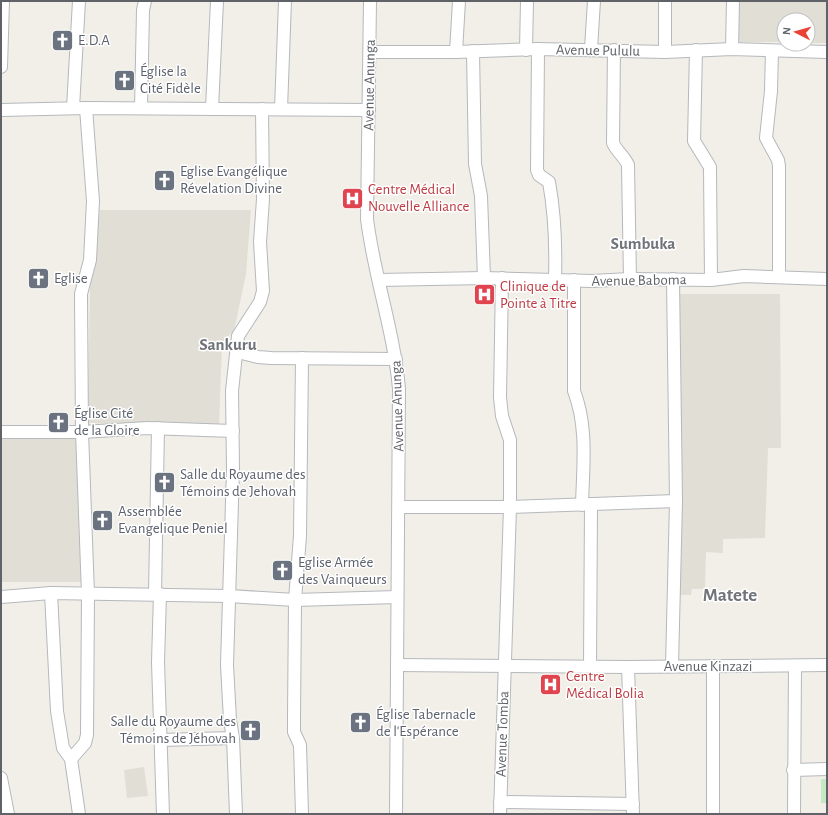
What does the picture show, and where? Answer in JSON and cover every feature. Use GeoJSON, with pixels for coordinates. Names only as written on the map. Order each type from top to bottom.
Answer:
{"type":"FeatureCollection","features":[{"type":"Feature","properties":{"kind":"street"},"geometry":{"type":"LineString","coordinates":[[1,67],[3,1]]}},
{"type":"Feature","properties":{"kind":"street"},"geometry":{"type":"LineString","coordinates":[[73,108],[79,1]]}},
{"type":"Feature","properties":{"kind":"street"},"geometry":{"type":"LineString","coordinates":[[141,108],[143,10],[145,1]]}},
{"type":"Feature","properties":{"kind":"street"},"geometry":{"type":"LineString","coordinates":[[212,109],[217,1]]}},
{"type":"Feature","properties":{"kind":"street"},"geometry":{"type":"LineString","coordinates":[[280,109],[285,1]]}},
{"type":"Feature","properties":{"kind":"street","name":"Avenue Anunga"},"geometry":{"type":"LineString","coordinates":[[370,1],[367,219],[372,253],[396,359],[400,419],[396,814]]}},
{"type":"Feature","properties":{"kind":"street"},"geometry":{"type":"LineString","coordinates":[[456,52],[459,1]]}},
{"type":"Feature","properties":{"kind":"street"},"geometry":{"type":"LineString","coordinates":[[527,1],[532,50],[537,170],[549,182],[552,197],[556,235],[556,279]]}},
{"type":"Feature","properties":{"kind":"street"},"geometry":{"type":"LineString","coordinates":[[591,49],[594,1]]}},
{"type":"Feature","properties":{"kind":"street"},"geometry":{"type":"LineString","coordinates":[[665,1],[665,52]]}},
{"type":"Feature","properties":{"kind":"street"},"geometry":{"type":"LineString","coordinates":[[732,49],[733,1]]}},
{"type":"Feature","properties":{"kind":"street","name":"Avenue Pululu"},"geometry":{"type":"LineString","coordinates":[[370,52],[591,49],[665,52],[732,49],[827,52]]}},
{"type":"Feature","properties":{"kind":"street"},"geometry":{"type":"LineString","coordinates":[[614,50],[613,143],[616,150],[627,161],[628,165],[630,279]]}},
{"type":"Feature","properties":{"kind":"street"},"geometry":{"type":"LineString","coordinates":[[696,50],[694,141],[710,167],[710,280]]}},
{"type":"Feature","properties":{"kind":"street"},"geometry":{"type":"LineString","coordinates":[[473,51],[475,164],[481,196],[484,278]]}},
{"type":"Feature","properties":{"kind":"street"},"geometry":{"type":"LineString","coordinates":[[772,51],[771,90],[766,138],[778,160],[779,166],[779,277]]}},
{"type":"Feature","properties":{"kind":"street"},"geometry":{"type":"LineString","coordinates":[[1,110],[73,108],[369,110]]}},
{"type":"Feature","properties":{"kind":"street"},"geometry":{"type":"LineString","coordinates":[[71,760],[85,743],[87,736],[88,594],[82,432],[81,294],[90,260],[93,201],[86,108]]}},
{"type":"Feature","properties":{"kind":"street"},"geometry":{"type":"LineString","coordinates":[[236,814],[233,738],[230,720],[227,665],[233,431],[232,391],[238,352],[238,336],[260,302],[263,291],[260,242],[263,199],[262,109]]}},
{"type":"Feature","properties":{"kind":"street","name":"Avenue Baboma"},"geometry":{"type":"LineString","coordinates":[[379,280],[502,278],[574,280],[710,280],[744,276],[827,279]]}},
{"type":"Feature","properties":{"kind":"street","name":"Avenue Tomba"},"geometry":{"type":"LineString","coordinates":[[502,278],[500,397],[502,416],[510,440],[510,507],[500,808],[633,809],[628,667]]}},
{"type":"Feature","properties":{"kind":"street"},"geometry":{"type":"LineString","coordinates":[[672,666],[676,501],[673,279]]}},
{"type":"Feature","properties":{"kind":"street"},"geometry":{"type":"LineString","coordinates":[[574,280],[574,391],[579,403],[584,434],[590,666]]}},
{"type":"Feature","properties":{"kind":"street"},"geometry":{"type":"LineString","coordinates":[[238,352],[258,357],[396,359]]}},
{"type":"Feature","properties":{"kind":"street"},"geometry":{"type":"LineString","coordinates":[[302,358],[300,536],[295,600],[294,732],[300,745],[302,814]]}},
{"type":"Feature","properties":{"kind":"street"},"geometry":{"type":"LineString","coordinates":[[158,428],[158,662],[163,814]]}},
{"type":"Feature","properties":{"kind":"street"},"geometry":{"type":"LineString","coordinates":[[1,432],[82,432],[158,428],[233,431]]}},
{"type":"Feature","properties":{"kind":"street"},"geometry":{"type":"LineString","coordinates":[[399,507],[510,507],[676,501]]}},
{"type":"Feature","properties":{"kind":"street"},"geometry":{"type":"LineString","coordinates":[[1,597],[51,593],[229,596],[295,600],[397,597]]}},
{"type":"Feature","properties":{"kind":"street"},"geometry":{"type":"LineString","coordinates":[[51,593],[57,711],[63,748],[71,760],[79,814]]}},
{"type":"Feature","properties":{"kind":"street","name":"Avenue Kinzazi"},"geometry":{"type":"LineString","coordinates":[[397,665],[628,667],[827,665]]}},
{"type":"Feature","properties":{"kind":"street"},"geometry":{"type":"LineString","coordinates":[[713,666],[713,814]]}},
{"type":"Feature","properties":{"kind":"street"},"geometry":{"type":"LineString","coordinates":[[794,666],[794,814]]}},
{"type":"Feature","properties":{"kind":"street"},"geometry":{"type":"LineString","coordinates":[[160,740],[233,738]]}},
{"type":"Feature","properties":{"kind":"street"},"geometry":{"type":"LineString","coordinates":[[793,770],[827,769]]}},
{"type":"Feature","properties":{"kind":"street"},"geometry":{"type":"LineString","coordinates":[[1,778],[8,814]]}},
{"type":"Feature","properties":{"kind":"shaded area"},"geometry":{"type":"Polygon","coordinates":[[[739,1],[827,1],[827,43],[816,43],[816,12],[776,12],[776,42],[738,42],[739,1]]]}},
{"type":"Feature","properties":{"kind":"shaded area"},"geometry":{"type":"Polygon","coordinates":[[[100,210],[251,210],[246,274],[234,331],[222,342],[219,426],[88,423],[90,289],[100,210]]]}},
{"type":"Feature","properties":{"kind":"shaded area"},"geometry":{"type":"Polygon","coordinates":[[[679,294],[780,294],[781,448],[768,448],[765,538],[723,539],[723,553],[706,552],[705,589],[692,589],[691,595],[678,595],[679,294]]]}},
{"type":"Feature","properties":{"kind":"shaded area"},"geometry":{"type":"Polygon","coordinates":[[[1,436],[80,436],[81,582],[1,582],[1,436]]]}},
{"type":"Feature","properties":{"kind":"shaded area"},"geometry":{"type":"Polygon","coordinates":[[[144,767],[148,796],[127,798],[124,770],[144,767]]]}},
{"type":"Feature","properties":{"kind":"green space"},"geometry":{"type":"Polygon","coordinates":[[[821,779],[827,779],[827,803],[821,803],[821,779]]]}},
{"type":"Feature","properties":{"kind":"place","name":"E.D.A"},"geometry":{"type":"Point","coordinates":[63,40]}},
{"type":"Feature","properties":{"kind":"place","name":"Église la Cité Fidèle"},"geometry":{"type":"Point","coordinates":[125,80]}},
{"type":"Feature","properties":{"kind":"place","name":"Eglise Evangélique Révelation Divine"},"geometry":{"type":"Point","coordinates":[165,180]}},
{"type":"Feature","properties":{"kind":"place","name":"Centre Médical Nouvelle Alliance"},"geometry":{"type":"Point","coordinates":[353,198]}},
{"type":"Feature","properties":{"kind":"place","name":"Eglise"},"geometry":{"type":"Point","coordinates":[39,278]}},
{"type":"Feature","properties":{"kind":"place","name":"Clinique de Pointe à Titre"},"geometry":{"type":"Point","coordinates":[485,295]}},
{"type":"Feature","properties":{"kind":"place","name":"Église Cité de la Gloire"},"geometry":{"type":"Point","coordinates":[59,422]}},
{"type":"Feature","properties":{"kind":"place","name":"Salle du Royaume des Témoins de Jehovah"},"geometry":{"type":"Point","coordinates":[164,483]}},
{"type":"Feature","properties":{"kind":"place","name":"Assemblée Evangelique Peniel"},"geometry":{"type":"Point","coordinates":[102,520]}},
{"type":"Feature","properties":{"kind":"place","name":"Eglise Armée des Vainqueurs"},"geometry":{"type":"Point","coordinates":[283,571]}},
{"type":"Feature","properties":{"kind":"place","name":"Centre Médical Bolia"},"geometry":{"type":"Point","coordinates":[551,685]}},
{"type":"Feature","properties":{"kind":"place","name":"Église Tabernacle de l'Espérance"},"geometry":{"type":"Point","coordinates":[360,723]}},
{"type":"Feature","properties":{"kind":"place","name":"Salle du Royaume des Témoins de Jéhovah"},"geometry":{"type":"Point","coordinates":[251,730]}},
{"type":"Feature","properties":{"kind":"district","name":"Sumbuka"},"geometry":{"type":"Point","coordinates":[643,243]}},
{"type":"Feature","properties":{"kind":"district","name":"Sankuru"},"geometry":{"type":"Point","coordinates":[228,344]}},
{"type":"Feature","properties":{"kind":"district","name":"Matete"},"geometry":{"type":"Point","coordinates":[730,594]}}]}
